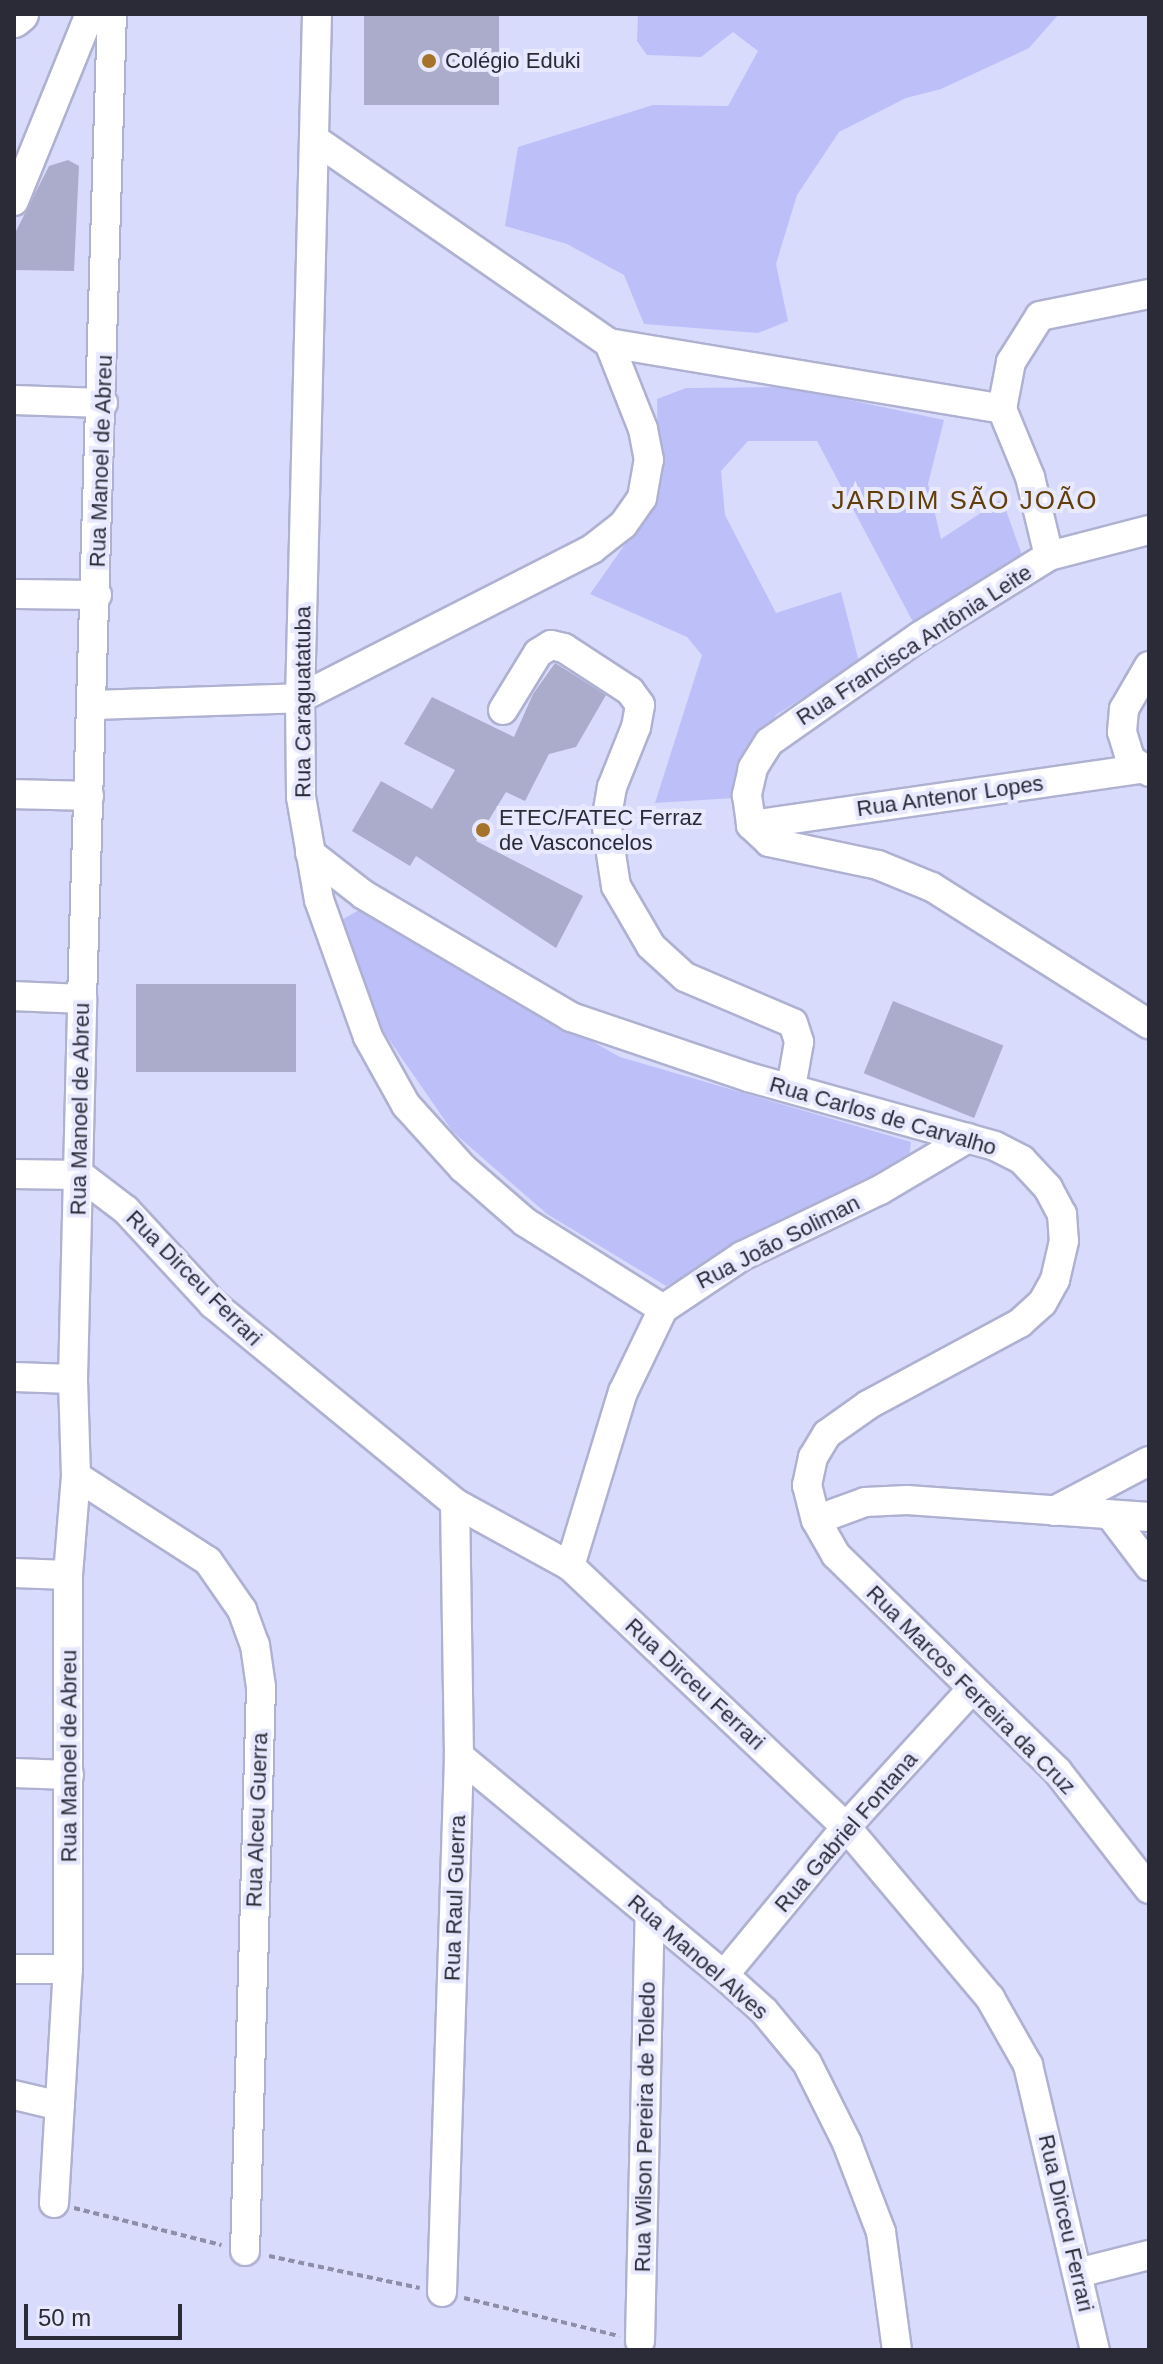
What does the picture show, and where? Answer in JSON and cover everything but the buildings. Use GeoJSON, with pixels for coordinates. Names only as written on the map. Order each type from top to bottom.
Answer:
{"type":"FeatureCollection","features":[{"type":"Feature","properties":{"kind":"main road"},"geometry":{"type":"LineString","coordinates":[[14,19],[20,14]]}},
{"type":"Feature","properties":{"kind":"street"},"geometry":{"type":"LineString","coordinates":[[14,201],[90,14]]}},
{"type":"Feature","properties":{"kind":"street","name":"Rua Manoel de Abreu"},"geometry":{"type":"LineString","coordinates":[[54,2203],[68,1969],[68,1575],[76,1476],[73,1379],[82,999],[103,403],[112,14]]}},
{"type":"Feature","properties":{"kind":"street","name":"Rua Caraguatatuba"},"geometry":{"type":"LineString","coordinates":[[317,14],[317,141],[300,698],[301,797],[319,900],[368,1037],[406,1105],[463,1168],[525,1222],[663,1309]]}},
{"type":"Feature","properties":{"kind":"street"},"geometry":{"type":"LineString","coordinates":[[317,141],[609,343],[1002,409],[1011,362],[1040,316],[1149,294]]}},
{"type":"Feature","properties":{"kind":"street"},"geometry":{"type":"LineString","coordinates":[[92,705],[300,698],[592,549],[623,525],[642,498],[649,460],[643,429],[609,343]]}},
{"type":"Feature","properties":{"kind":"street"},"geometry":{"type":"LineString","coordinates":[[14,400],[103,403]]}},
{"type":"Feature","properties":{"kind":"street","name":"Rua Francisca Antônia Leite"},"geometry":{"type":"LineString","coordinates":[[751,825],[747,795],[753,768],[769,742],[920,636],[1049,556],[1030,477],[1002,409]]}},
{"type":"Feature","properties":{"kind":"street"},"geometry":{"type":"LineString","coordinates":[[1049,556],[1149,530]]}},
{"type":"Feature","properties":{"kind":"street"},"geometry":{"type":"LineString","coordinates":[[14,594],[97,595]]}},
{"type":"Feature","properties":{"kind":"street"},"geometry":{"type":"LineString","coordinates":[[503,710],[538,653],[551,645],[630,691],[640,705],[636,727],[612,787],[606,821],[616,886],[651,946],[685,977],[793,1023],[799,1042],[791,1088]]}},
{"type":"Feature","properties":{"kind":"street"},"geometry":{"type":"LineString","coordinates":[[1148,769],[1130,759],[1122,732],[1124,709],[1149,666]]}},
{"type":"Feature","properties":{"kind":"street","name":"Rua Antenor Lopes"},"geometry":{"type":"LineString","coordinates":[[751,825],[1148,769]]}},
{"type":"Feature","properties":{"kind":"street"},"geometry":{"type":"LineString","coordinates":[[14,794],[89,796]]}},
{"type":"Feature","properties":{"kind":"street"},"geometry":{"type":"LineString","coordinates":[[751,825],[769,842],[878,865],[932,887],[1149,1024]]}},
{"type":"Feature","properties":{"kind":"street","name":"Rua Carlos de Carvalho"},"geometry":{"type":"LineString","coordinates":[[310,853],[364,895],[571,1017],[638,1043],[968,1138],[1022,1160],[1048,1188],[1062,1214],[1064,1241],[1055,1280],[1042,1303],[1020,1323],[868,1405],[827,1434],[813,1457],[807,1485]]}},
{"type":"Feature","properties":{"kind":"street"},"geometry":{"type":"LineString","coordinates":[[319,900],[364,895]]}},
{"type":"Feature","properties":{"kind":"street"},"geometry":{"type":"LineString","coordinates":[[14,996],[82,999]]}},
{"type":"Feature","properties":{"kind":"street","name":"Rua João Soliman"},"geometry":{"type":"LineString","coordinates":[[663,1309],[742,1256],[880,1190],[968,1138]]}},
{"type":"Feature","properties":{"kind":"street"},"geometry":{"type":"LineString","coordinates":[[14,1174],[80,1175]]}},
{"type":"Feature","properties":{"kind":"street","name":"Rua Dirceu Ferrari"},"geometry":{"type":"LineString","coordinates":[[80,1175],[126,1210],[235,1323],[455,1503],[570,1566],[846,1827],[990,1998],[1028,2065],[1095,2350]]}},
{"type":"Feature","properties":{"kind":"street"},"geometry":{"type":"LineString","coordinates":[[570,1566],[623,1392],[663,1309]]}},
{"type":"Feature","properties":{"kind":"street"},"geometry":{"type":"LineString","coordinates":[[14,1377],[73,1379]]}},
{"type":"Feature","properties":{"kind":"street"},"geometry":{"type":"LineString","coordinates":[[1053,1511],[1149,1461]]}},
{"type":"Feature","properties":{"kind":"street","name":"Rua Alceu Guerra"},"geometry":{"type":"LineString","coordinates":[[76,1476],[208,1561],[242,1610],[255,1645],[261,1687],[245,2251]]}},
{"type":"Feature","properties":{"kind":"street","name":"Rua Marcos Ferreira da Cruz"},"geometry":{"type":"LineString","coordinates":[[807,1485],[816,1520],[836,1555],[1058,1772],[1149,1889]]}},
{"type":"Feature","properties":{"kind":"street"},"geometry":{"type":"LineString","coordinates":[[816,1520],[865,1502],[907,1500],[1149,1517]]}},
{"type":"Feature","properties":{"kind":"street","name":"Rua Raul Guerra"},"geometry":{"type":"LineString","coordinates":[[442,2292],[459,1756],[455,1503]]}},
{"type":"Feature","properties":{"kind":"street"},"geometry":{"type":"LineString","coordinates":[[1111,1516],[1149,1566]]}},
{"type":"Feature","properties":{"kind":"street"},"geometry":{"type":"LineString","coordinates":[[14,1573],[68,1575]]}},
{"type":"Feature","properties":{"kind":"street","name":"Rua Gabriel Fontana"},"geometry":{"type":"LineString","coordinates":[[724,1975],[846,1827],[971,1690]]}},
{"type":"Feature","properties":{"kind":"street","name":"Rua Manoel Alves"},"geometry":{"type":"LineString","coordinates":[[459,1756],[724,1975],[764,2011],[807,2063],[847,2143],[881,2232],[897,2350]]}},
{"type":"Feature","properties":{"kind":"street"},"geometry":{"type":"LineString","coordinates":[[14,1773],[69,1775]]}},
{"type":"Feature","properties":{"kind":"street","name":"Rua Wilson Pereira de Toledo"},"geometry":{"type":"LineString","coordinates":[[640,2341],[650,1913]]}},
{"type":"Feature","properties":{"kind":"street"},"geometry":{"type":"LineString","coordinates":[[14,1969],[68,1969]]}},
{"type":"Feature","properties":{"kind":"street"},"geometry":{"type":"LineString","coordinates":[[14,2095],[60,2106]]}},
{"type":"Feature","properties":{"kind":"street"},"geometry":{"type":"LineString","coordinates":[[1078,2273],[1149,2255]]}},
{"type":"Feature","properties":{"kind":"path"},"geometry":{"type":"LineString","coordinates":[[54,2203],[245,2251],[442,2292],[640,2341]]}},
{"type":"Feature","properties":{"kind":"shaded area"},"geometry":{"type":"Polygon","coordinates":[[[638,14],[1059,14],[1029,48],[941,89],[906,98],[839,132],[797,195],[776,264],[788,321],[758,333],[644,324],[624,275],[567,244],[505,226],[518,147],[653,105],[728,106],[758,51],[733,32],[701,57],[647,55],[637,41],[638,14]]]}},
{"type":"Feature","properties":{"kind":"shaded area"},"geometry":{"type":"Polygon","coordinates":[[[788,387],[944,420],[928,484],[941,539],[1002,499],[1023,558],[913,622],[817,441],[748,441],[721,471],[725,515],[776,613],[841,592],[859,662],[776,715],[734,798],[655,803],[702,655],[687,637],[590,594],[659,496],[657,399],[686,388],[788,387]]]}},
{"type":"Feature","properties":{"kind":"shaded area"},"geometry":{"type":"Polygon","coordinates":[[[359,910],[620,1057],[911,1142],[909,1158],[666,1286],[547,1214],[453,1132],[376,1021],[338,922],[359,910]]]}},
{"type":"Feature","properties":{"kind":"place","name":"Colégio Eduki"},"geometry":{"type":"Point","coordinates":[429,61]}},
{"type":"Feature","properties":{"kind":"place","name":"ETEC/FATEC Ferraz de Vasconcelos"},"geometry":{"type":"Point","coordinates":[483,830]}},
{"type":"Feature","properties":{"kind":"district","name":"JARDIM SÃO JOÃO"},"geometry":{"type":"Point","coordinates":[965,501]}}]}
